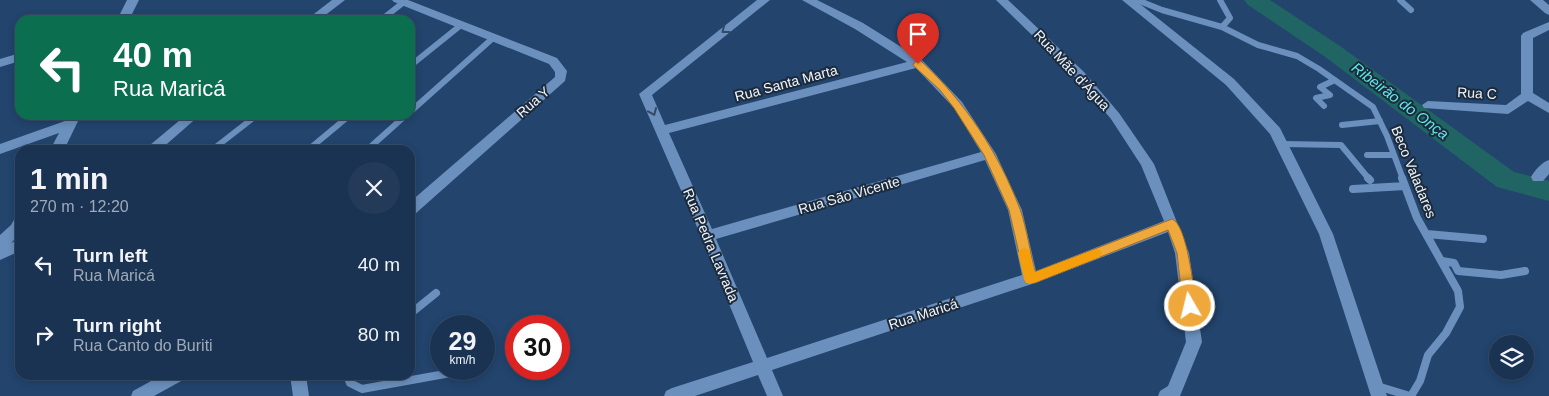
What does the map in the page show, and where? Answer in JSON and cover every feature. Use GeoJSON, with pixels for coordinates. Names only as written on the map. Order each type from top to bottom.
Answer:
{"type":"FeatureCollection","features":[{"type":"Feature","properties":{"kind":"street"},"geometry":{"type":"LineString","coordinates":[[126,15],[133,0]]}},
{"type":"Feature","properties":{"kind":"street"},"geometry":{"type":"LineString","coordinates":[[319,15],[339,0]]}},
{"type":"Feature","properties":{"kind":"street","name":"Rua Pedra Lavrada"},"geometry":{"type":"LineString","coordinates":[[764,0],[645,94],[708,236],[775,396]]}},
{"type":"Feature","properties":{"kind":"street"},"geometry":{"type":"LineString","coordinates":[[808,0],[859,26],[918,64],[944,88],[958,105],[989,154],[1014,210],[1030,279]]}},
{"type":"Feature","properties":{"kind":"street","name":"Rua Mãe d'Água"},"geometry":{"type":"LineString","coordinates":[[1002,0],[1080,76],[1115,116],[1146,164],[1172,224],[1182,253],[1194,342],[1174,391],[1166,396]]}},
{"type":"Feature","properties":{"kind":"street"},"geometry":{"type":"LineString","coordinates":[[1128,0],[1230,82],[1254,107],[1282,144],[1326,234],[1376,391]]}},
{"type":"Feature","properties":{"kind":"street"},"geometry":{"type":"LineString","coordinates":[[1536,0],[1549,12]]}},
{"type":"Feature","properties":{"kind":"street","name":"Rua Y"},"geometry":{"type":"LineString","coordinates":[[401,1],[553,61],[561,71],[561,78],[415,206]]}},
{"type":"Feature","properties":{"kind":"street"},"geometry":{"type":"LineString","coordinates":[[1549,26],[1527,36],[1526,95],[1549,109]]}},
{"type":"Feature","properties":{"kind":"street"},"geometry":{"type":"LineString","coordinates":[[0,63],[15,58]]}},
{"type":"Feature","properties":{"kind":"street","name":"Rua Santa Marta"},"geometry":{"type":"LineString","coordinates":[[661,131],[918,64]]}},
{"type":"Feature","properties":{"kind":"street","name":"Rua C"},"geometry":{"type":"LineString","coordinates":[[1428,105],[1508,110],[1526,95]]}},
{"type":"Feature","properties":{"kind":"street"},"geometry":{"type":"LineString","coordinates":[[0,149],[71,120]]}},
{"type":"Feature","properties":{"kind":"street"},"geometry":{"type":"LineString","coordinates":[[60,145],[72,120]]}},
{"type":"Feature","properties":{"kind":"street"},"geometry":{"type":"LineString","coordinates":[[157,145],[188,120]]}},
{"type":"Feature","properties":{"kind":"street","name":"Rua São Vicente"},"geometry":{"type":"LineString","coordinates":[[708,236],[989,154]]}},
{"type":"Feature","properties":{"kind":"street"},"geometry":{"type":"LineString","coordinates":[[1538,177],[1549,165]]}},
{"type":"Feature","properties":{"kind":"street","name":"Rua Maricá"},"geometry":{"type":"LineString","coordinates":[[672,396],[761,365],[1030,279],[1172,224]]}},
{"type":"Feature","properties":{"kind":"street"},"geometry":{"type":"LineString","coordinates":[[0,244],[15,230]]}},
{"type":"Feature","properties":{"kind":"street"},"geometry":{"type":"LineString","coordinates":[[0,254],[15,247]]}},
{"type":"Feature","properties":{"kind":"street"},"geometry":{"type":"LineString","coordinates":[[139,396],[168,380]]}},
{"type":"Feature","properties":{"kind":"street"},"geometry":{"type":"LineString","coordinates":[[299,380],[301,396]]}},
{"type":"Feature","properties":{"kind":"lane","name":"Beco Valadares"},"geometry":{"type":"LineString","coordinates":[[1137,0],[1162,10],[1222,27],[1258,45],[1297,56],[1373,107],[1394,155],[1417,218],[1458,291],[1460,307],[1446,333],[1428,355],[1420,381],[1411,396]]}},
{"type":"Feature","properties":{"kind":"lane"},"geometry":{"type":"LineString","coordinates":[[1220,0],[1230,18],[1222,27]]}},
{"type":"Feature","properties":{"kind":"lane"},"geometry":{"type":"LineString","coordinates":[[1400,0],[1411,10]]}},
{"type":"Feature","properties":{"kind":"lane"},"geometry":{"type":"LineString","coordinates":[[386,15],[401,1]]}},
{"type":"Feature","properties":{"kind":"lane"},"geometry":{"type":"LineString","coordinates":[[415,62],[461,25]]}},
{"type":"Feature","properties":{"kind":"lane"},"geometry":{"type":"LineString","coordinates":[[415,108],[493,38]]}},
{"type":"Feature","properties":{"kind":"lane"},"geometry":{"type":"LineString","coordinates":[[1324,106],[1316,98],[1330,95],[1320,87],[1335,80]]}},
{"type":"Feature","properties":{"kind":"lane"},"geometry":{"type":"LineString","coordinates":[[218,145],[251,120]]}},
{"type":"Feature","properties":{"kind":"lane"},"geometry":{"type":"LineString","coordinates":[[314,145],[344,120]]}},
{"type":"Feature","properties":{"kind":"lane"},"geometry":{"type":"LineString","coordinates":[[373,145],[400,120]]}},
{"type":"Feature","properties":{"kind":"lane"},"geometry":{"type":"LineString","coordinates":[[1342,125],[1380,121]]}},
{"type":"Feature","properties":{"kind":"lane"},"geometry":{"type":"LineString","coordinates":[[1282,144],[1340,145],[1370,180]]}},
{"type":"Feature","properties":{"kind":"lane"},"geometry":{"type":"LineString","coordinates":[[1367,154],[1394,155]]}},
{"type":"Feature","properties":{"kind":"lane"},"geometry":{"type":"LineString","coordinates":[[1353,189],[1404,186]]}},
{"type":"Feature","properties":{"kind":"lane"},"geometry":{"type":"LineString","coordinates":[[1426,234],[1483,239]]}},
{"type":"Feature","properties":{"kind":"lane"},"geometry":{"type":"LineString","coordinates":[[1442,261],[1454,263],[1458,271],[1501,275],[1525,272]]}},
{"type":"Feature","properties":{"kind":"lane"},"geometry":{"type":"LineString","coordinates":[[415,310],[436,293]]}},
{"type":"Feature","properties":{"kind":"lane"},"geometry":{"type":"LineString","coordinates":[[415,379],[430,377]]}},
{"type":"Feature","properties":{"kind":"lane"},"geometry":{"type":"LineString","coordinates":[[348,380],[350,383],[362,389],[412,380]]}},
{"type":"Feature","properties":{"kind":"lane"},"geometry":{"type":"LineString","coordinates":[[1376,391],[1411,396]]}},
{"type":"Feature","properties":{"kind":"waterway","name":"Ribeirão do Onça"},"geometry":{"type":"LineString","coordinates":[[1255,0],[1332,51],[1506,180],[1549,191]]}},
{"type":"Feature","properties":{"kind":"slow traffic"},"geometry":{"type":"LineString","coordinates":[[1024,253],[1030,279],[1096,254]]}},
{"type":"Feature","properties":{"kind":"route"},"geometry":{"type":"LineString","coordinates":[[918,64],[944,88],[958,105],[989,154],[1014,210],[1030,279],[1172,224],[1182,253],[1190,306]]}}]}
